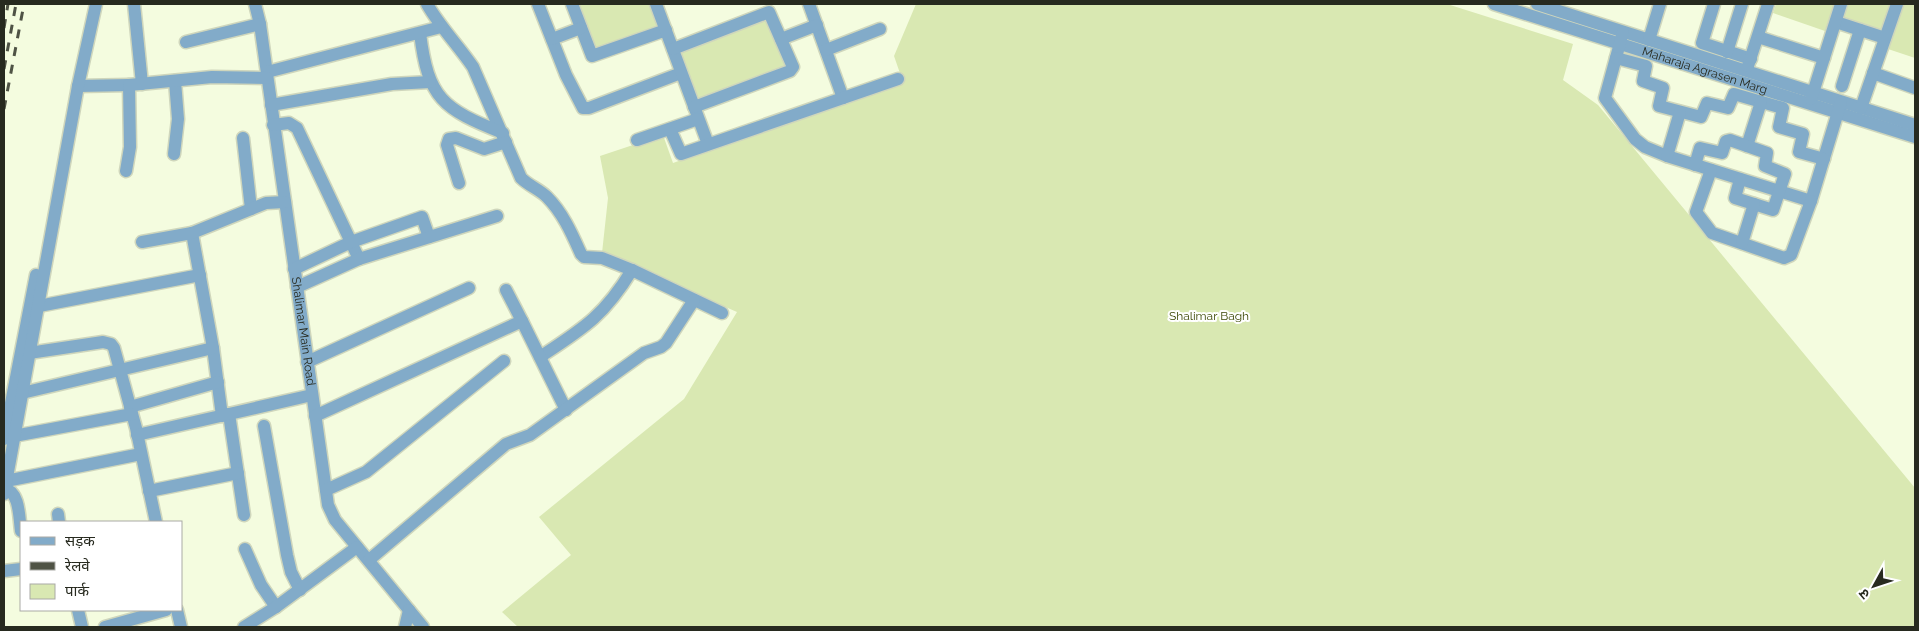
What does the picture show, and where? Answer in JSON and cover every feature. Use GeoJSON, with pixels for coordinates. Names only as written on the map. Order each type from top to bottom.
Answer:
{"type":"FeatureCollection","features":[{"type":"Feature","properties":{"kind":"street"},"geometry":{"type":"LineString","coordinates":[[5,488],[9,437],[88,4]]}},
{"type":"Feature","properties":{"kind":"street"},"geometry":{"type":"LineString","coordinates":[[9,437],[22,392],[78,86],[96,4]]}},
{"type":"Feature","properties":{"kind":"street"},"geometry":{"type":"LineString","coordinates":[[126,171],[135,85],[134,4]]}},
{"type":"Feature","properties":{"kind":"street","name":"Shalimar Main Road"},"geometry":{"type":"LineString","coordinates":[[255,4],[260,24],[328,505],[335,520],[423,627]]}},
{"type":"Feature","properties":{"kind":"street"},"geometry":{"type":"LineString","coordinates":[[427,4],[441,27],[473,67],[521,178],[530,187],[545,195],[557,208],[581,254],[584,257],[602,258],[632,270],[722,313]]}},
{"type":"Feature","properties":{"kind":"street"},"geometry":{"type":"LineString","coordinates":[[534,4],[571,104]]}},
{"type":"Feature","properties":{"kind":"street"},"geometry":{"type":"LineString","coordinates":[[538,4],[583,108],[589,108],[681,73]]}},
{"type":"Feature","properties":{"kind":"street"},"geometry":{"type":"LineString","coordinates":[[572,4],[592,56],[666,30]]}},
{"type":"Feature","properties":{"kind":"street"},"geometry":{"type":"LineString","coordinates":[[656,4],[708,144]]}},
{"type":"Feature","properties":{"kind":"street"},"geometry":{"type":"LineString","coordinates":[[810,4],[843,98]]}},
{"type":"Feature","properties":{"kind":"street","name":"Maharaja Agrasen Marg"},"geometry":{"type":"LineString","coordinates":[[1494,4],[1621,38],[1811,98],[1915,137]]}},
{"type":"Feature","properties":{"kind":"street","name":"Maharaja Agrasen Marg"},"geometry":{"type":"LineString","coordinates":[[1540,4],[1621,38],[1649,40],[1746,71],[1811,98]]}},
{"type":"Feature","properties":{"kind":"street"},"geometry":{"type":"LineString","coordinates":[[1649,40],[1660,4]]}},
{"type":"Feature","properties":{"kind":"street"},"geometry":{"type":"LineString","coordinates":[[1714,4],[1702,43],[1751,59]]}},
{"type":"Feature","properties":{"kind":"street"},"geometry":{"type":"LineString","coordinates":[[1727,52],[1742,4]]}},
{"type":"Feature","properties":{"kind":"street"},"geometry":{"type":"LineString","coordinates":[[1746,71],[1768,4]]}},
{"type":"Feature","properties":{"kind":"street"},"geometry":{"type":"LineString","coordinates":[[1811,98],[1841,4]]}},
{"type":"Feature","properties":{"kind":"street"},"geometry":{"type":"LineString","coordinates":[[1861,108],[1897,4]]}},
{"type":"Feature","properties":{"kind":"street"},"geometry":{"type":"LineString","coordinates":[[637,140],[670,129],[696,113],[792,71],[793,68],[769,12],[673,49]]}},
{"type":"Feature","properties":{"kind":"street"},"geometry":{"type":"LineString","coordinates":[[1836,22],[1885,38]]}},
{"type":"Feature","properties":{"kind":"street"},"geometry":{"type":"LineString","coordinates":[[186,42],[260,24]]}},
{"type":"Feature","properties":{"kind":"street"},"geometry":{"type":"LineString","coordinates":[[781,39],[817,25]]}},
{"type":"Feature","properties":{"kind":"street"},"geometry":{"type":"LineString","coordinates":[[78,86],[135,85],[212,77],[267,75],[441,27]]}},
{"type":"Feature","properties":{"kind":"street"},"geometry":{"type":"LineString","coordinates":[[552,39],[581,28]]}},
{"type":"Feature","properties":{"kind":"street"},"geometry":{"type":"LineString","coordinates":[[826,50],[880,29]]}},
{"type":"Feature","properties":{"kind":"street"},"geometry":{"type":"LineString","coordinates":[[1842,86],[1860,30]]}},
{"type":"Feature","properties":{"kind":"street"},"geometry":{"type":"LineString","coordinates":[[420,33],[424,62],[430,82],[438,97],[451,109],[467,119],[504,138]]}},
{"type":"Feature","properties":{"kind":"street"},"geometry":{"type":"LineString","coordinates":[[1758,37],[1824,58]]}},
{"type":"Feature","properties":{"kind":"street"},"geometry":{"type":"LineString","coordinates":[[1621,38],[1605,94],[1607,102],[1640,144],[1667,156],[1810,201]]}},
{"type":"Feature","properties":{"kind":"street"},"geometry":{"type":"LineString","coordinates":[[1616,58],[1646,66],[1643,81],[1664,88],[1659,105],[1680,112],[1701,117],[1706,103],[1728,108],[1733,94],[1784,109],[1779,127],[1802,134],[1799,151],[1824,159]]}},
{"type":"Feature","properties":{"kind":"street"},"geometry":{"type":"LineString","coordinates":[[1873,72],[1915,88]]}},
{"type":"Feature","properties":{"kind":"street"},"geometry":{"type":"LineString","coordinates":[[670,129],[680,154],[898,79]]}},
{"type":"Feature","properties":{"kind":"street"},"geometry":{"type":"LineString","coordinates":[[174,154],[178,119],[175,80]]}},
{"type":"Feature","properties":{"kind":"street"},"geometry":{"type":"LineString","coordinates":[[271,105],[392,84],[430,82]]}},
{"type":"Feature","properties":{"kind":"street"},"geometry":{"type":"LineString","coordinates":[[1747,146],[1761,102]]}},
{"type":"Feature","properties":{"kind":"street"},"geometry":{"type":"LineString","coordinates":[[1711,170],[1696,214],[1712,233],[1784,258],[1790,257],[1824,159],[1839,107]]}},
{"type":"Feature","properties":{"kind":"street","name":"Maharaja Agrasen Marg"},"geometry":{"type":"LineString","coordinates":[[1839,107],[1861,108],[1915,125]]}},
{"type":"Feature","properties":{"kind":"street"},"geometry":{"type":"LineString","coordinates":[[1667,156],[1680,112]]}},
{"type":"Feature","properties":{"kind":"street"},"geometry":{"type":"LineString","coordinates":[[273,125],[289,123],[297,128],[359,259]]}},
{"type":"Feature","properties":{"kind":"street"},"geometry":{"type":"LineString","coordinates":[[243,138],[251,208]]}},
{"type":"Feature","properties":{"kind":"street"},"geometry":{"type":"LineString","coordinates":[[459,183],[447,145],[449,139],[456,138],[481,149],[504,138]]}},
{"type":"Feature","properties":{"kind":"street"},"geometry":{"type":"LineString","coordinates":[[1695,165],[1701,147],[1721,154],[1728,140],[1767,153],[1765,166],[1785,173],[1773,210],[1734,198],[1740,179]]}},
{"type":"Feature","properties":{"kind":"street"},"geometry":{"type":"LineString","coordinates":[[142,242],[192,233],[266,203],[285,202]]}},
{"type":"Feature","properties":{"kind":"street"},"geometry":{"type":"LineString","coordinates":[[1742,244],[1754,204]]}},
{"type":"Feature","properties":{"kind":"street"},"geometry":{"type":"LineString","coordinates":[[297,287],[359,259],[497,216]]}},
{"type":"Feature","properties":{"kind":"street"},"geometry":{"type":"LineString","coordinates":[[294,269],[351,242],[422,218],[429,237]]}},
{"type":"Feature","properties":{"kind":"street"},"geometry":{"type":"LineString","coordinates":[[192,233],[218,382],[238,473],[244,515]]}},
{"type":"Feature","properties":{"kind":"street"},"geometry":{"type":"LineString","coordinates":[[540,357],[587,326],[603,312],[616,297],[632,270]]}},
{"type":"Feature","properties":{"kind":"street"},"geometry":{"type":"LineString","coordinates":[[39,306],[200,275]]}},
{"type":"Feature","properties":{"kind":"street"},"geometry":{"type":"LineString","coordinates":[[307,362],[469,288]]}},
{"type":"Feature","properties":{"kind":"street"},"geometry":{"type":"LineString","coordinates":[[506,290],[566,410]]}},
{"type":"Feature","properties":{"kind":"street"},"geometry":{"type":"LineString","coordinates":[[368,560],[506,444],[530,435],[644,353],[666,343],[694,300]]}},
{"type":"Feature","properties":{"kind":"street"},"geometry":{"type":"LineString","coordinates":[[315,416],[522,321]]}},
{"type":"Feature","properties":{"kind":"street"},"geometry":{"type":"LineString","coordinates":[[29,353],[106,342],[114,348],[131,410],[156,521]]}},
{"type":"Feature","properties":{"kind":"street"},"geometry":{"type":"LineString","coordinates":[[22,392],[213,348]]}},
{"type":"Feature","properties":{"kind":"street"},"geometry":{"type":"LineString","coordinates":[[326,490],[366,472],[504,360]]}},
{"type":"Feature","properties":{"kind":"street"},"geometry":{"type":"LineString","coordinates":[[9,437],[131,410],[218,382]]}},
{"type":"Feature","properties":{"kind":"street"},"geometry":{"type":"LineString","coordinates":[[137,435],[312,395]]}},
{"type":"Feature","properties":{"kind":"street"},"geometry":{"type":"LineString","coordinates":[[264,426],[287,555],[300,590]]}},
{"type":"Feature","properties":{"kind":"street"},"geometry":{"type":"LineString","coordinates":[[5,488],[141,454]]}},
{"type":"Feature","properties":{"kind":"street"},"geometry":{"type":"LineString","coordinates":[[150,491],[238,473]]}},
{"type":"Feature","properties":{"kind":"street"},"geometry":{"type":"LineString","coordinates":[[5,488],[10,490],[15,497],[20,525]]}},
{"type":"Feature","properties":{"kind":"street"},"geometry":{"type":"LineString","coordinates":[[244,627],[276,607],[358,547]]}},
{"type":"Feature","properties":{"kind":"street"},"geometry":{"type":"LineString","coordinates":[[245,548],[261,585],[276,607]]}},
{"type":"Feature","properties":{"kind":"street"},"geometry":{"type":"LineString","coordinates":[[4,571],[20,569]]}},
{"type":"Feature","properties":{"kind":"street"},"geometry":{"type":"LineString","coordinates":[[405,627],[410,610]]}},
{"type":"Feature","properties":{"kind":"street"},"geometry":{"type":"LineString","coordinates":[[78,611],[82,627]]}},
{"type":"Feature","properties":{"kind":"street"},"geometry":{"type":"LineString","coordinates":[[105,627],[162,611]]}},
{"type":"Feature","properties":{"kind":"street"},"geometry":{"type":"LineString","coordinates":[[176,611],[181,627]]}},
{"type":"Feature","properties":{"kind":"green space"},"geometry":{"type":"Polygon","coordinates":[[[576,4],[652,4],[661,29],[593,53],[576,4]]]}},
{"type":"Feature","properties":{"kind":"green space","name":"Shalimar Bagh"},"geometry":{"type":"Polygon","coordinates":[[[916,4],[1447,4],[1573,44],[1563,80],[1598,105],[1915,488],[1915,627],[518,627],[502,612],[571,555],[539,517],[684,399],[737,312],[602,253],[608,198],[600,156],[663,135],[673,163],[903,82],[894,56],[916,4]]]}},
{"type":"Feature","properties":{"kind":"green space"},"geometry":{"type":"Polygon","coordinates":[[[1776,4],[1834,4],[1825,31],[1773,13],[1776,4]]]}},
{"type":"Feature","properties":{"kind":"green space"},"geometry":{"type":"Polygon","coordinates":[[[1846,4],[1891,4],[1883,31],[1841,18],[1846,4]]]}},
{"type":"Feature","properties":{"kind":"green space"},"geometry":{"type":"Polygon","coordinates":[[[1903,4],[1915,4],[1915,58],[1888,49],[1903,4]]]}},
{"type":"Feature","properties":{"kind":"green space"},"geometry":{"type":"Polygon","coordinates":[[[769,15],[789,69],[696,103],[676,50],[769,15]]]}},
{"type":"Feature","properties":{"kind":"railway"},"geometry":{"type":"LineString","coordinates":[[4,28],[8,4]]}},
{"type":"Feature","properties":{"kind":"railway"},"geometry":{"type":"LineString","coordinates":[[4,69],[16,4]]}},
{"type":"Feature","properties":{"kind":"railway"},"geometry":{"type":"LineString","coordinates":[[4,109],[24,4]]}}]}
